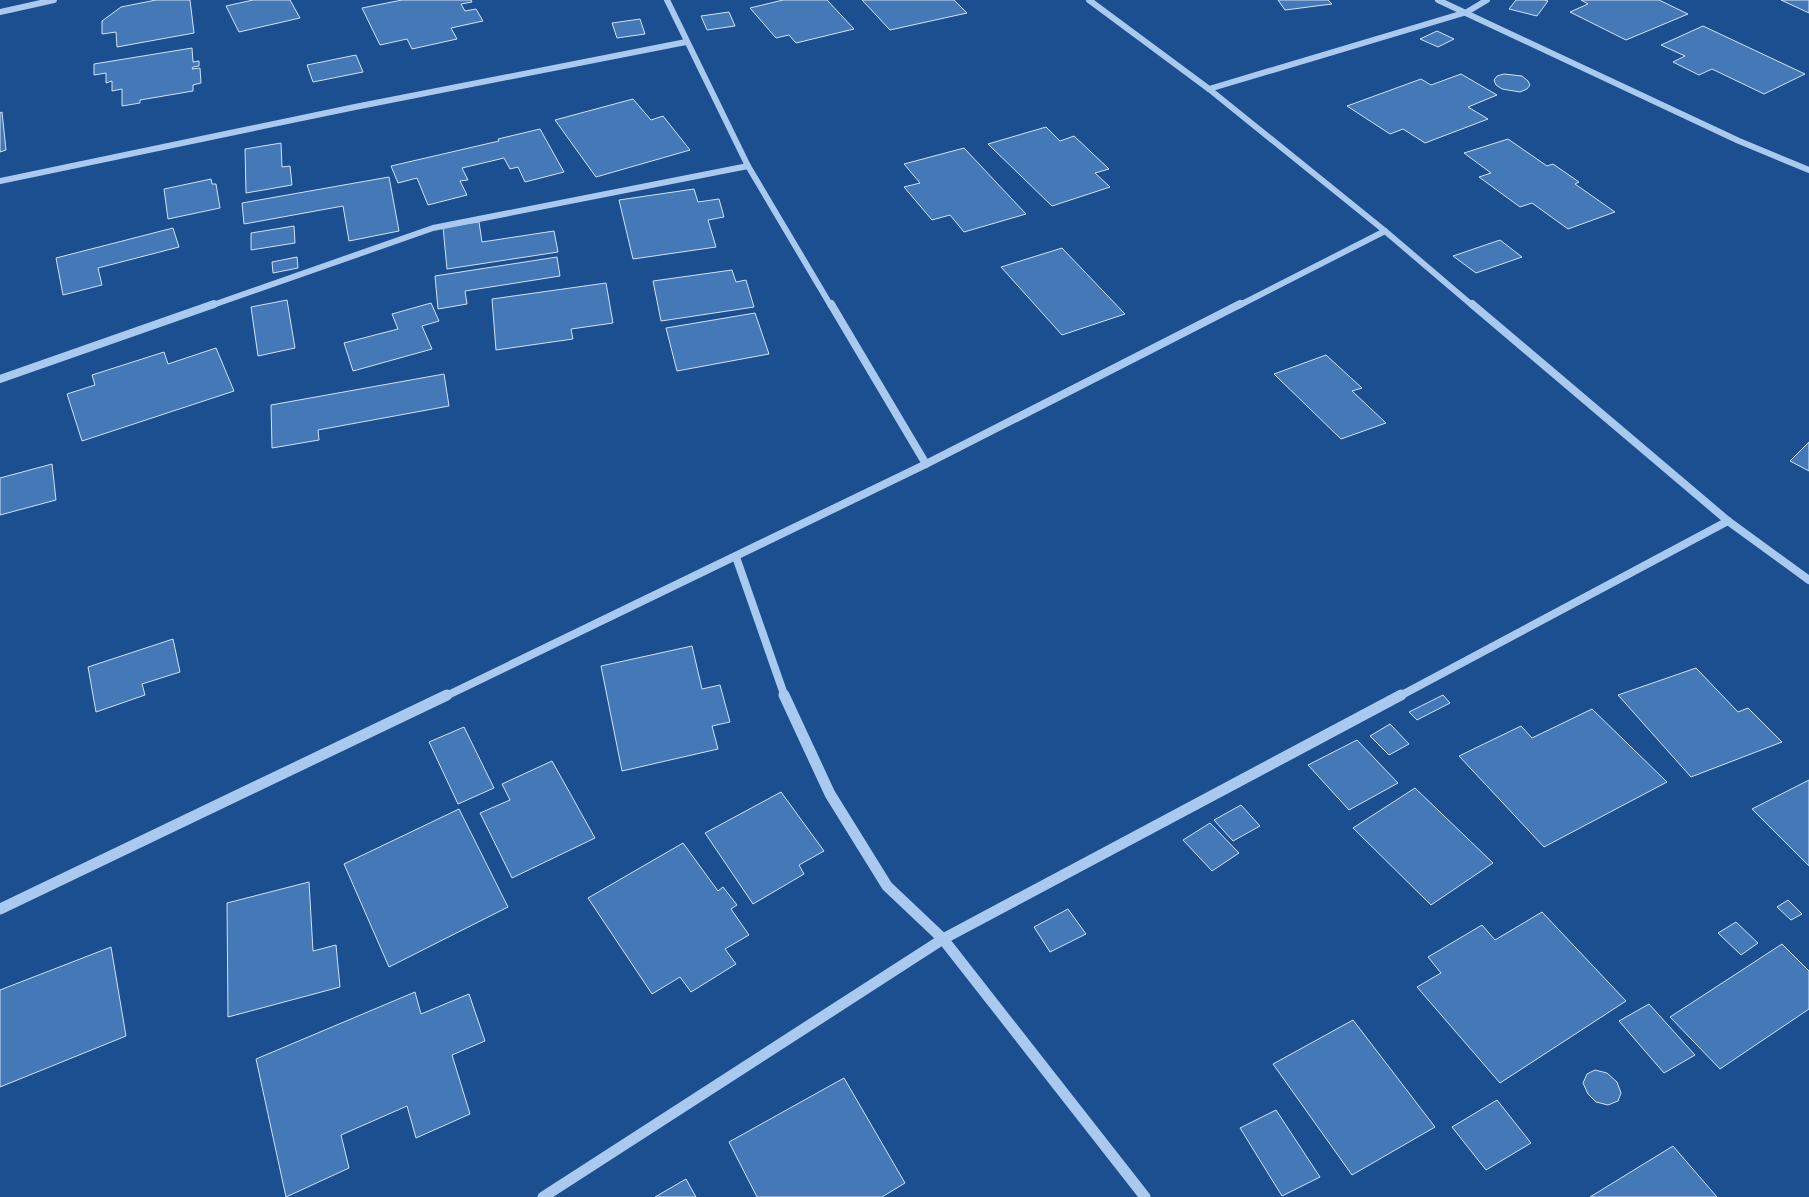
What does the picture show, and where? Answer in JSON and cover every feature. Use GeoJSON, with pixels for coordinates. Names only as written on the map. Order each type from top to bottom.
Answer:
{"type":"FeatureCollection","features":[{"type":"Feature","properties":{"kind":"street"},"geometry":{"type":"LineString","coordinates":[[0,12],[54,0]]}},
{"type":"Feature","properties":{"kind":"street"},"geometry":{"type":"LineString","coordinates":[[667,0],[748,166],[926,464]]}},
{"type":"Feature","properties":{"kind":"street"},"geometry":{"type":"LineString","coordinates":[[1089,0],[1209,89],[1385,231],[1728,521],[1809,580]]}},
{"type":"Feature","properties":{"kind":"street"},"geometry":{"type":"LineString","coordinates":[[1438,0],[1739,142],[1809,170]]}},
{"type":"Feature","properties":{"kind":"street"},"geometry":{"type":"LineString","coordinates":[[1209,89],[1466,12],[1487,0]]}},
{"type":"Feature","properties":{"kind":"street"},"geometry":{"type":"LineString","coordinates":[[0,180],[355,107],[686,42]]}},
{"type":"Feature","properties":{"kind":"street"},"geometry":{"type":"LineString","coordinates":[[0,379],[433,228],[748,166]]}},
{"type":"Feature","properties":{"kind":"street"},"geometry":{"type":"LineString","coordinates":[[0,909],[736,557],[926,464],[1385,231]]}},
{"type":"Feature","properties":{"kind":"street"},"geometry":{"type":"LineString","coordinates":[[543,1197],[943,939],[1728,521]]}},
{"type":"Feature","properties":{"kind":"street"},"geometry":{"type":"LineString","coordinates":[[736,557],[787,703],[830,794],[887,886],[943,939],[1145,1197]]}},
{"type":"Feature","properties":{"kind":"building"},"geometry":{"type":"Polygon","coordinates":[[[156,0],[190,0],[194,33],[117,47],[116,32],[102,34],[102,21],[121,7],[156,0]]]}},
{"type":"Feature","properties":{"kind":"building"},"geometry":{"type":"Polygon","coordinates":[[[253,0],[290,0],[300,18],[239,32],[226,6],[253,0]]]}},
{"type":"Feature","properties":{"kind":"building"},"geometry":{"type":"Polygon","coordinates":[[[402,0],[471,0],[472,2],[461,4],[465,11],[476,9],[483,21],[451,28],[457,39],[412,49],[407,39],[380,45],[362,8],[402,0]]]}},
{"type":"Feature","properties":{"kind":"building"},"geometry":{"type":"Polygon","coordinates":[[[783,0],[827,0],[854,29],[796,43],[789,35],[776,38],[750,8],[783,0]]]}},
{"type":"Feature","properties":{"kind":"building"},"geometry":{"type":"Polygon","coordinates":[[[862,0],[954,0],[967,13],[890,30],[862,0]]]}},
{"type":"Feature","properties":{"kind":"building"},"geometry":{"type":"Polygon","coordinates":[[[1278,0],[1328,0],[1332,4],[1285,10],[1278,0]]]}},
{"type":"Feature","properties":{"kind":"building"},"geometry":{"type":"Polygon","coordinates":[[[1516,0],[1548,1],[1537,16],[1509,9],[1516,0]]]}},
{"type":"Feature","properties":{"kind":"building"},"geometry":{"type":"Polygon","coordinates":[[[1581,0],[1659,0],[1688,14],[1626,40],[1570,12],[1588,4],[1581,0]]]}},
{"type":"Feature","properties":{"kind":"building"},"geometry":{"type":"Polygon","coordinates":[[[1781,0],[1809,0],[1809,13],[1781,0]]]}},
{"type":"Feature","properties":{"kind":"building"},"geometry":{"type":"Polygon","coordinates":[[[729,12],[735,26],[707,30],[701,16],[729,12]]]}},
{"type":"Feature","properties":{"kind":"building"},"geometry":{"type":"Polygon","coordinates":[[[640,19],[645,34],[617,38],[612,23],[640,19]]]}},
{"type":"Feature","properties":{"kind":"building"},"geometry":{"type":"Polygon","coordinates":[[[1703,26],[1805,74],[1764,94],[1712,69],[1699,75],[1673,62],[1685,56],[1661,45],[1703,26]]]}},
{"type":"Feature","properties":{"kind":"building"},"geometry":{"type":"Polygon","coordinates":[[[1437,31],[1454,39],[1438,47],[1420,39],[1437,31]]]}},
{"type":"Feature","properties":{"kind":"building"},"geometry":{"type":"Polygon","coordinates":[[[192,48],[193,62],[199,61],[199,66],[192,69],[200,68],[201,83],[193,85],[193,91],[140,100],[140,103],[122,106],[122,89],[112,91],[112,81],[106,83],[106,73],[94,75],[94,64],[192,48]]]}},
{"type":"Feature","properties":{"kind":"building"},"geometry":{"type":"Polygon","coordinates":[[[356,55],[363,72],[313,82],[307,65],[356,55]]]}},
{"type":"Feature","properties":{"kind":"building"},"geometry":{"type":"Polygon","coordinates":[[[1461,74],[1497,95],[1468,107],[1488,119],[1425,143],[1403,129],[1390,134],[1347,106],[1421,79],[1431,85],[1461,74]]]}},
{"type":"Feature","properties":{"kind":"building"},"geometry":{"type":"Polygon","coordinates":[[[1504,74],[1522,76],[1530,85],[1527,89],[1520,92],[1502,89],[1496,85],[1494,80],[1497,76],[1504,74]]]}},
{"type":"Feature","properties":{"kind":"building"},"geometry":{"type":"Polygon","coordinates":[[[633,99],[651,120],[663,116],[690,150],[596,177],[555,120],[633,99]]]}},
{"type":"Feature","properties":{"kind":"building"},"geometry":{"type":"Polygon","coordinates":[[[2,112],[6,150],[0,152],[0,113],[2,112]]]}},
{"type":"Feature","properties":{"kind":"building"},"geometry":{"type":"Polygon","coordinates":[[[1046,127],[1060,141],[1074,136],[1109,169],[1095,173],[1110,187],[1052,206],[988,144],[1046,127]]]}},
{"type":"Feature","properties":{"kind":"building"},"geometry":{"type":"Polygon","coordinates":[[[540,129],[564,172],[525,182],[518,167],[510,169],[504,158],[462,168],[468,180],[460,181],[467,195],[428,205],[417,178],[398,183],[391,166],[499,141],[498,139],[540,129]]]}},
{"type":"Feature","properties":{"kind":"building"},"geometry":{"type":"Polygon","coordinates":[[[1508,139],[1547,166],[1553,164],[1579,182],[1575,184],[1615,212],[1568,229],[1532,203],[1520,207],[1479,177],[1491,173],[1464,153],[1508,139]]]}},
{"type":"Feature","properties":{"kind":"building"},"geometry":{"type":"Polygon","coordinates":[[[281,143],[282,167],[290,166],[292,185],[246,193],[245,149],[281,143]]]}},
{"type":"Feature","properties":{"kind":"building"},"geometry":{"type":"Polygon","coordinates":[[[964,148],[1026,214],[964,232],[950,215],[932,220],[904,187],[920,183],[904,164],[964,148]]]}},
{"type":"Feature","properties":{"kind":"building"},"geometry":{"type":"Polygon","coordinates":[[[389,177],[399,231],[349,241],[343,206],[244,224],[242,203],[389,177]]]}},
{"type":"Feature","properties":{"kind":"building"},"geometry":{"type":"Polygon","coordinates":[[[211,179],[212,184],[216,184],[220,208],[168,219],[164,189],[211,179]]]}},
{"type":"Feature","properties":{"kind":"building"},"geometry":{"type":"Polygon","coordinates":[[[694,189],[698,202],[719,199],[724,217],[708,220],[716,247],[633,259],[619,200],[694,189]]]}},
{"type":"Feature","properties":{"kind":"building"},"geometry":{"type":"Polygon","coordinates":[[[479,222],[482,242],[554,231],[558,252],[447,269],[443,227],[479,222]]]}},
{"type":"Feature","properties":{"kind":"building"},"geometry":{"type":"Polygon","coordinates":[[[294,226],[295,243],[251,250],[251,233],[294,226]]]}},
{"type":"Feature","properties":{"kind":"building"},"geometry":{"type":"Polygon","coordinates":[[[173,228],[179,247],[98,268],[102,285],[63,295],[56,258],[173,228]]]}},
{"type":"Feature","properties":{"kind":"building"},"geometry":{"type":"Polygon","coordinates":[[[1500,240],[1522,257],[1476,273],[1453,256],[1500,240]]]}},
{"type":"Feature","properties":{"kind":"building"},"geometry":{"type":"Polygon","coordinates":[[[1062,248],[1125,314],[1062,335],[1001,267],[1062,248]]]}},
{"type":"Feature","properties":{"kind":"building"},"geometry":{"type":"Polygon","coordinates":[[[297,257],[298,268],[273,273],[272,262],[297,257]]]}},
{"type":"Feature","properties":{"kind":"building"},"geometry":{"type":"Polygon","coordinates":[[[557,257],[560,276],[465,291],[467,304],[438,309],[435,276],[557,257]]]}},
{"type":"Feature","properties":{"kind":"building"},"geometry":{"type":"Polygon","coordinates":[[[732,270],[736,282],[746,280],[754,307],[661,321],[653,281],[732,270]]]}},
{"type":"Feature","properties":{"kind":"building"},"geometry":{"type":"Polygon","coordinates":[[[606,283],[613,323],[571,329],[573,339],[496,350],[492,299],[606,283]]]}},
{"type":"Feature","properties":{"kind":"building"},"geometry":{"type":"Polygon","coordinates":[[[287,300],[295,348],[258,356],[251,307],[287,300]]]}},
{"type":"Feature","properties":{"kind":"building"},"geometry":{"type":"Polygon","coordinates":[[[431,303],[439,321],[422,326],[432,349],[353,371],[344,343],[398,329],[392,314],[431,303]]]}},
{"type":"Feature","properties":{"kind":"building"},"geometry":{"type":"Polygon","coordinates":[[[755,313],[769,354],[677,371],[666,328],[755,313]]]}},
{"type":"Feature","properties":{"kind":"building"},"geometry":{"type":"Polygon","coordinates":[[[216,348],[234,391],[82,441],[67,394],[95,385],[92,375],[164,352],[168,364],[216,348]]]}},
{"type":"Feature","properties":{"kind":"building"},"geometry":{"type":"Polygon","coordinates":[[[1326,355],[1362,388],[1352,391],[1386,423],[1341,439],[1274,374],[1326,355]]]}},
{"type":"Feature","properties":{"kind":"building"},"geometry":{"type":"Polygon","coordinates":[[[444,374],[449,406],[318,430],[319,440],[272,448],[271,405],[444,374]]]}},
{"type":"Feature","properties":{"kind":"building"},"geometry":{"type":"Polygon","coordinates":[[[1809,442],[1809,471],[1790,461],[1809,442]]]}},
{"type":"Feature","properties":{"kind":"building"},"geometry":{"type":"Polygon","coordinates":[[[52,464],[56,500],[0,515],[0,478],[52,464]]]}},
{"type":"Feature","properties":{"kind":"building"},"geometry":{"type":"Polygon","coordinates":[[[173,639],[180,672],[142,684],[145,695],[96,712],[88,667],[173,639]]]}},
{"type":"Feature","properties":{"kind":"building"},"geometry":{"type":"Polygon","coordinates":[[[692,646],[702,689],[720,685],[730,722],[712,726],[718,749],[622,771],[601,666],[692,646]]]}},
{"type":"Feature","properties":{"kind":"building"},"geometry":{"type":"Polygon","coordinates":[[[1696,668],[1738,712],[1748,708],[1782,742],[1691,777],[1618,695],[1696,668]]]}},
{"type":"Feature","properties":{"kind":"building"},"geometry":{"type":"Polygon","coordinates":[[[1443,695],[1450,703],[1417,720],[1409,712],[1443,695]]]}},
{"type":"Feature","properties":{"kind":"building"},"geometry":{"type":"Polygon","coordinates":[[[1592,709],[1667,782],[1544,847],[1459,756],[1521,726],[1532,738],[1592,709]]]}},
{"type":"Feature","properties":{"kind":"building"},"geometry":{"type":"Polygon","coordinates":[[[1390,724],[1409,744],[1389,755],[1370,736],[1390,724]]]}},
{"type":"Feature","properties":{"kind":"building"},"geometry":{"type":"Polygon","coordinates":[[[464,727],[494,788],[458,804],[429,742],[464,727]]]}},
{"type":"Feature","properties":{"kind":"building"},"geometry":{"type":"Polygon","coordinates":[[[1357,740],[1398,783],[1349,810],[1308,765],[1357,740]]]}},
{"type":"Feature","properties":{"kind":"building"},"geometry":{"type":"Polygon","coordinates":[[[552,761],[595,838],[512,878],[480,813],[510,800],[502,784],[552,761]]]}},
{"type":"Feature","properties":{"kind":"building"},"geometry":{"type":"Polygon","coordinates":[[[1809,780],[1809,866],[1752,809],[1809,780]]]}},
{"type":"Feature","properties":{"kind":"building"},"geometry":{"type":"Polygon","coordinates":[[[1415,788],[1493,863],[1431,905],[1353,828],[1415,788]]]}},
{"type":"Feature","properties":{"kind":"building"},"geometry":{"type":"Polygon","coordinates":[[[781,792],[824,851],[799,865],[804,874],[753,904],[705,833],[781,792]]]}},
{"type":"Feature","properties":{"kind":"building"},"geometry":{"type":"Polygon","coordinates":[[[1241,805],[1260,826],[1233,841],[1214,820],[1241,805]]]}},
{"type":"Feature","properties":{"kind":"building"},"geometry":{"type":"Polygon","coordinates":[[[459,809],[508,907],[389,967],[344,864],[459,809]]]}},
{"type":"Feature","properties":{"kind":"building"},"geometry":{"type":"Polygon","coordinates":[[[1210,823],[1239,853],[1212,871],[1183,840],[1210,823]]]}},
{"type":"Feature","properties":{"kind":"building"},"geometry":{"type":"Polygon","coordinates":[[[683,843],[718,891],[723,887],[737,905],[731,909],[749,935],[725,949],[736,964],[691,992],[680,977],[652,994],[588,898],[683,843]]]}},
{"type":"Feature","properties":{"kind":"building"},"geometry":{"type":"Polygon","coordinates":[[[309,882],[313,951],[336,945],[340,987],[228,1017],[227,903],[309,882]]]}},
{"type":"Feature","properties":{"kind":"building"},"geometry":{"type":"Polygon","coordinates":[[[1788,900],[1802,914],[1791,920],[1777,907],[1788,900]]]}},
{"type":"Feature","properties":{"kind":"building"},"geometry":{"type":"Polygon","coordinates":[[[1068,909],[1086,934],[1050,952],[1034,927],[1068,909]]]}},
{"type":"Feature","properties":{"kind":"building"},"geometry":{"type":"Polygon","coordinates":[[[1542,912],[1626,1001],[1500,1083],[1417,987],[1441,973],[1428,957],[1482,925],[1495,940],[1542,912]]]}},
{"type":"Feature","properties":{"kind":"building"},"geometry":{"type":"Polygon","coordinates":[[[1736,922],[1758,943],[1741,955],[1718,933],[1736,922]]]}},
{"type":"Feature","properties":{"kind":"building"},"geometry":{"type":"Polygon","coordinates":[[[1782,944],[1809,971],[1809,1009],[1720,1069],[1670,1017],[1782,944]]]}},
{"type":"Feature","properties":{"kind":"building"},"geometry":{"type":"Polygon","coordinates":[[[111,947],[126,1036],[0,1087],[0,990],[111,947]]]}},
{"type":"Feature","properties":{"kind":"building"},"geometry":{"type":"Polygon","coordinates":[[[415,992],[421,1014],[469,994],[485,1041],[452,1055],[470,1114],[416,1138],[407,1106],[341,1135],[349,1168],[286,1197],[256,1059],[415,992]]]}},
{"type":"Feature","properties":{"kind":"building"},"geometry":{"type":"Polygon","coordinates":[[[1649,1004],[1695,1055],[1664,1073],[1619,1021],[1649,1004]]]}},
{"type":"Feature","properties":{"kind":"building"},"geometry":{"type":"Polygon","coordinates":[[[1353,1020],[1435,1127],[1352,1175],[1273,1064],[1353,1020]]]}},
{"type":"Feature","properties":{"kind":"building"},"geometry":{"type":"Polygon","coordinates":[[[1595,1070],[1607,1073],[1617,1082],[1621,1093],[1618,1101],[1608,1105],[1596,1102],[1588,1094],[1583,1083],[1587,1074],[1595,1070]]]}},
{"type":"Feature","properties":{"kind":"building"},"geometry":{"type":"Polygon","coordinates":[[[844,1078],[905,1183],[882,1197],[757,1197],[729,1142],[844,1078]]]}},
{"type":"Feature","properties":{"kind":"building"},"geometry":{"type":"Polygon","coordinates":[[[1497,1100],[1531,1143],[1486,1170],[1452,1127],[1497,1100]]]}},
{"type":"Feature","properties":{"kind":"building"},"geometry":{"type":"Polygon","coordinates":[[[1276,1110],[1320,1177],[1282,1196],[1240,1128],[1276,1110]]]}},
{"type":"Feature","properties":{"kind":"building"},"geometry":{"type":"Polygon","coordinates":[[[1673,1146],[1717,1197],[1590,1197],[1673,1146]]]}},
{"type":"Feature","properties":{"kind":"building"},"geometry":{"type":"Polygon","coordinates":[[[686,1179],[696,1197],[655,1197],[686,1179]]]}}]}
